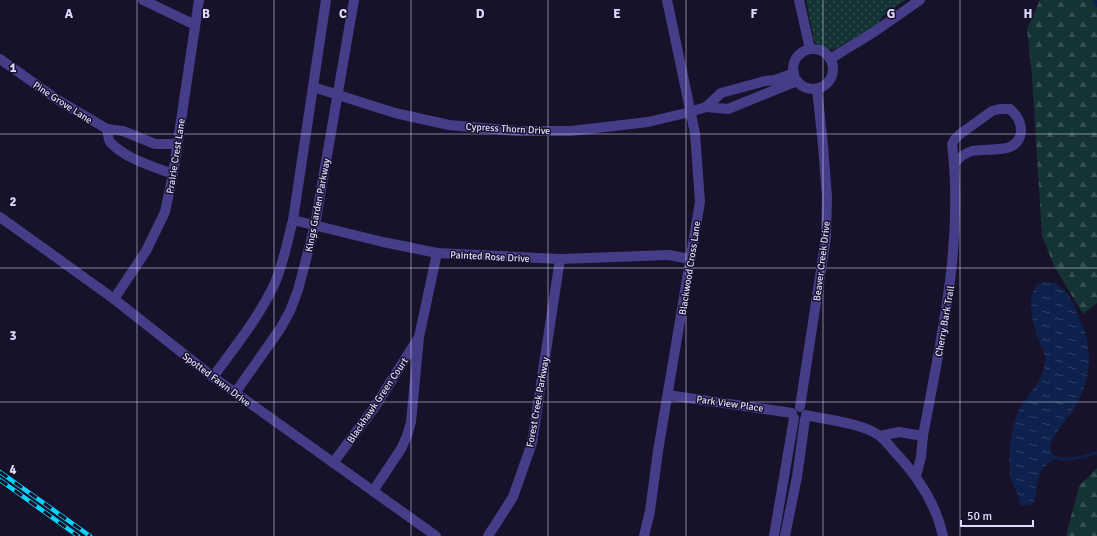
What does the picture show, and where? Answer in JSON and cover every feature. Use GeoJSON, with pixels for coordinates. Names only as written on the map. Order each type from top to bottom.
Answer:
{"type":"FeatureCollection","features":[{"type":"Feature","properties":{"kind":"street"},"geometry":{"type":"LineString","coordinates":[[143,0],[195,25]]}},
{"type":"Feature","properties":{"kind":"street","name":"Prairie Crest Lane"},"geometry":{"type":"LineString","coordinates":[[114,299],[146,251],[165,212],[173,174],[199,0]]}},
{"type":"Feature","properties":{"kind":"street"},"geometry":{"type":"LineString","coordinates":[[213,377],[259,313],[273,286],[284,253],[293,220],[326,0]]}},
{"type":"Feature","properties":{"kind":"street","name":"Kings Garden Parkway"},"geometry":{"type":"LineString","coordinates":[[235,393],[280,329],[290,311],[305,267],[315,226],[354,0]]}},
{"type":"Feature","properties":{"kind":"street","name":"Blackwood Cross Lane"},"geometry":{"type":"LineString","coordinates":[[644,536],[650,511],[658,450],[700,202],[695,133],[667,0]]}},
{"type":"Feature","properties":{"kind":"street"},"geometry":{"type":"LineString","coordinates":[[799,0],[810,49]]}},
{"type":"Feature","properties":{"kind":"street"},"geometry":{"type":"LineString","coordinates":[[830,59],[874,32],[920,0]]}},
{"type":"Feature","properties":{"kind":"street"},"geometry":{"type":"LineString","coordinates":[[810,49],[822,51],[830,59],[833,67],[833,74],[826,85],[817,89],[806,88],[795,77],[793,67],[795,60],[804,51],[810,49]]}},
{"type":"Feature","properties":{"kind":"street","name":"Pine Grove Lane"},"geometry":{"type":"LineString","coordinates":[[0,59],[58,100],[107,130],[122,131],[154,144],[177,144]]}},
{"type":"Feature","properties":{"kind":"street","name":"Cypress Thorn Drive"},"geometry":{"type":"LineString","coordinates":[[313,87],[395,113],[449,125],[516,131],[571,131],[648,122],[706,107],[728,108],[795,77]]}},
{"type":"Feature","properties":{"kind":"street","name":"Cypress Thorn Drive"},"geometry":{"type":"LineString","coordinates":[[706,107],[721,93],[766,81],[795,77]]}},
{"type":"Feature","properties":{"kind":"street","name":"Beaver Creek Drive"},"geometry":{"type":"LineString","coordinates":[[774,536],[799,414],[826,237],[827,197],[817,89]]}},
{"type":"Feature","properties":{"kind":"street","name":"Cherry Bark Trail"},"geometry":{"type":"LineString","coordinates":[[916,476],[921,457],[923,436],[949,297],[953,266],[956,200],[952,144],[960,134],[992,111],[1010,109],[1017,116],[1021,123],[1020,138],[1015,144],[1008,148],[971,151],[962,155],[954,164]]}},
{"type":"Feature","properties":{"kind":"street","name":"Pine Grove Lane"},"geometry":{"type":"LineString","coordinates":[[107,130],[109,140],[124,153],[144,164],[173,174]]}},
{"type":"Feature","properties":{"kind":"street","name":"Spotted Fawn Drive"},"geometry":{"type":"LineString","coordinates":[[0,217],[114,299],[213,377],[436,536]]}},
{"type":"Feature","properties":{"kind":"street","name":"Painted Rose Drive"},"geometry":{"type":"LineString","coordinates":[[293,220],[383,242],[437,253],[560,259],[670,255],[690,259]]}},
{"type":"Feature","properties":{"kind":"street","name":"Blackhawk Green Court"},"geometry":{"type":"LineString","coordinates":[[373,491],[401,448],[407,436],[411,422],[419,337],[437,253]]}},
{"type":"Feature","properties":{"kind":"street","name":"Forest Creek Parkway"},"geometry":{"type":"LineString","coordinates":[[488,536],[513,497],[532,443],[560,259]]}},
{"type":"Feature","properties":{"kind":"street","name":"Blackhawk Green Court"},"geometry":{"type":"LineString","coordinates":[[333,463],[374,408],[419,337]]}},
{"type":"Feature","properties":{"kind":"street","name":"Park View Place"},"geometry":{"type":"LineString","coordinates":[[668,394],[799,414],[859,426],[880,436],[906,463],[916,476],[929,498],[941,526],[943,536]]}},
{"type":"Feature","properties":{"kind":"street","name":"Beaver Creek Drive"},"geometry":{"type":"LineString","coordinates":[[786,536],[797,477],[799,414]]}},
{"type":"Feature","properties":{"kind":"street"},"geometry":{"type":"LineString","coordinates":[[880,436],[899,432],[923,436]]}},
{"type":"Feature","properties":{"kind":"green space"},"geometry":{"type":"Polygon","coordinates":[[[806,0],[905,0],[882,17],[878,25],[835,49],[826,50],[820,48],[814,41],[806,0]]]}},
{"type":"Feature","properties":{"kind":"green space"},"geometry":{"type":"Polygon","coordinates":[[[1040,0],[1097,0],[1097,303],[1083,314],[1054,266],[1042,236],[1032,77],[1027,29],[1040,0]]]}},
{"type":"Feature","properties":{"kind":"green space"},"geometry":{"type":"Polygon","coordinates":[[[1097,468],[1097,536],[1066,536],[1079,486],[1097,468]]]}},
{"type":"Feature","properties":{"kind":"water"},"geometry":{"type":"Polygon","coordinates":[[[1052,282],[1062,287],[1071,299],[1078,314],[1087,340],[1089,366],[1083,391],[1070,415],[1056,433],[1052,441],[1051,451],[1057,458],[1048,464],[1041,472],[1038,479],[1035,498],[1031,505],[1026,506],[1020,505],[1017,493],[1012,483],[1009,466],[1010,444],[1017,413],[1040,379],[1045,361],[1045,355],[1036,332],[1033,318],[1031,303],[1032,296],[1037,285],[1052,282]]]}},
{"type":"Feature","properties":{"kind":"waterway"},"geometry":{"type":"LineString","coordinates":[[1095,0],[1097,6]]}},
{"type":"Feature","properties":{"kind":"waterway"},"geometry":{"type":"LineString","coordinates":[[1057,458],[1072,459],[1097,453]]}},
{"type":"Feature","properties":{"kind":"railway"},"geometry":{"type":"LineString","coordinates":[[0,472],[90,536]]}},
{"type":"Feature","properties":{"kind":"railway"},"geometry":{"type":"LineString","coordinates":[[0,480],[78,536]]}}]}
